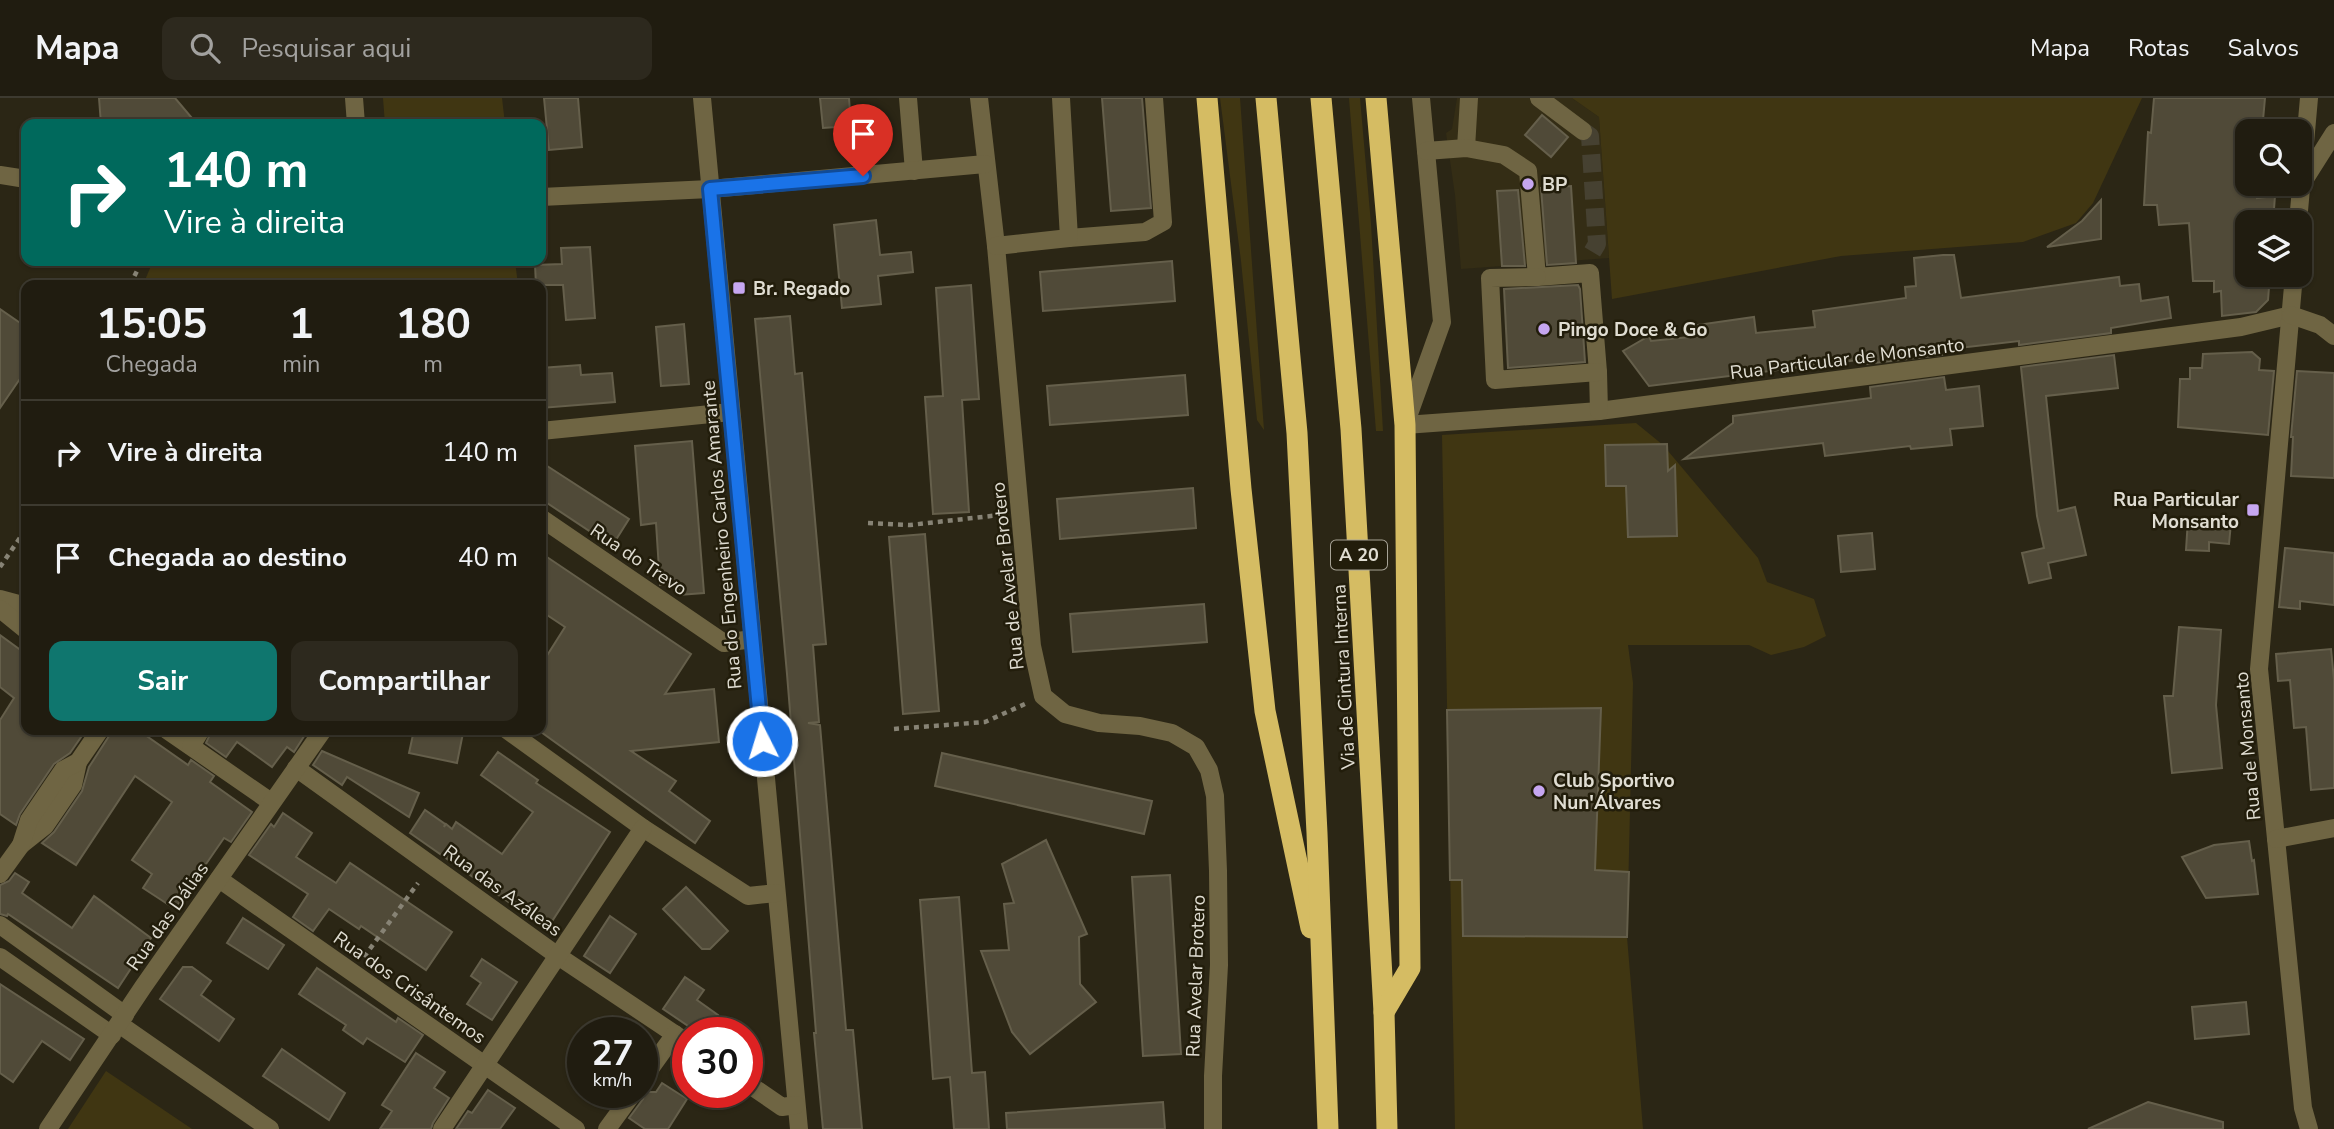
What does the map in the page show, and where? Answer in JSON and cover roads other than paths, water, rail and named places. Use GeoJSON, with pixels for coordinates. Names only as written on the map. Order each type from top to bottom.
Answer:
{"type":"FeatureCollection","features":[{"type":"Feature","properties":{"kind":"highway"},"geometry":{"type":"LineString","coordinates":[[1207,98],[1241,489],[1265,711],[1322,980]]}},
{"type":"Feature","properties":{"kind":"highway","name":"Via de Cintura Interna"},"geometry":{"type":"LineString","coordinates":[[1266,98],[1297,433],[1328,1129]]}},
{"type":"Feature","properties":{"kind":"highway","name":"Via de Cintura Interna"},"geometry":{"type":"LineString","coordinates":[[1321,98],[1351,429],[1384,1012],[1387,1129]]}},
{"type":"Feature","properties":{"kind":"highway"},"geometry":{"type":"LineString","coordinates":[[1376,98],[1405,425],[1410,968],[1384,1012]]}},
{"type":"Feature","properties":{"kind":"street"},"geometry":{"type":"LineString","coordinates":[[354,98],[356,119]]}},
{"type":"Feature","properties":{"kind":"street","name":"Rua do Engenheiro Carlos Amarante"},"geometry":{"type":"LineString","coordinates":[[702,98],[799,1129]]}},
{"type":"Feature","properties":{"kind":"street"},"geometry":{"type":"LineString","coordinates":[[908,98],[914,171]]}},
{"type":"Feature","properties":{"kind":"street","name":"Rua de Avelar Brotero"},"geometry":{"type":"LineString","coordinates":[[978,98],[996,246],[1032,646],[1043,696],[1065,714],[1099,723],[1140,726],[1172,733],[1196,747],[1209,770],[1216,825]]}},
{"type":"Feature","properties":{"kind":"street"},"geometry":{"type":"LineString","coordinates":[[1061,98],[1069,238]]}},
{"type":"Feature","properties":{"kind":"street"},"geometry":{"type":"LineString","coordinates":[[996,246],[1146,232],[1163,222],[1154,98]]}},
{"type":"Feature","properties":{"kind":"street"},"geometry":{"type":"LineString","coordinates":[[1405,425],[1441,322],[1421,98]]}},
{"type":"Feature","properties":{"kind":"street"},"geometry":{"type":"LineString","coordinates":[[1466,148],[1469,98]]}},
{"type":"Feature","properties":{"kind":"street"},"geometry":{"type":"LineString","coordinates":[[1539,98],[1583,131]]}},
{"type":"Feature","properties":{"kind":"street"},"geometry":{"type":"LineString","coordinates":[[2307,119],[2309,98]]}},
{"type":"Feature","properties":{"kind":"street"},"geometry":{"type":"LineString","coordinates":[[2312,168],[2334,133]]}},
{"type":"Feature","properties":{"kind":"street"},"geometry":{"type":"LineString","coordinates":[[1426,152],[1466,148],[1504,155],[1528,171],[1537,276]]}},
{"type":"Feature","properties":{"kind":"street"},"geometry":{"type":"LineString","coordinates":[[546,197],[710,189],[985,164]]}},
{"type":"Feature","properties":{"kind":"street"},"geometry":{"type":"LineString","coordinates":[[0,175],[21,178]]}},
{"type":"Feature","properties":{"kind":"street"},"geometry":{"type":"LineString","coordinates":[[1598,372],[1495,380],[1490,278],[1537,276],[1589,266],[1598,372],[1599,411]]}},
{"type":"Feature","properties":{"kind":"street","name":"Rua de Monsanto"},"geometry":{"type":"LineString","coordinates":[[2293,287],[2259,669],[2303,1108],[2309,1129]]}},
{"type":"Feature","properties":{"kind":"street"},"geometry":{"type":"LineString","coordinates":[[2291,315],[2320,325],[2334,336]]}},
{"type":"Feature","properties":{"kind":"street","name":"Rua Particular de Monsanto"},"geometry":{"type":"LineString","coordinates":[[1405,425],[1599,411],[2241,327],[2291,315]]}},
{"type":"Feature","properties":{"kind":"street"},"geometry":{"type":"LineString","coordinates":[[546,430],[731,412]]}},
{"type":"Feature","properties":{"kind":"street","name":"Rua do Trevo"},"geometry":{"type":"LineString","coordinates":[[546,521],[724,643],[752,639]]}},
{"type":"Feature","properties":{"kind":"street"},"geometry":{"type":"LineString","coordinates":[[0,599],[21,605]]}},
{"type":"Feature","properties":{"kind":"street"},"geometry":{"type":"LineString","coordinates":[[0,610],[21,626]]}},
{"type":"Feature","properties":{"kind":"street"},"geometry":{"type":"LineString","coordinates":[[0,874],[21,845],[29,820],[63,770],[78,762],[97,735]]}},
{"type":"Feature","properties":{"kind":"street"},"geometry":{"type":"LineString","coordinates":[[174,735],[271,802]]}},
{"type":"Feature","properties":{"kind":"street"},"geometry":{"type":"LineString","coordinates":[[191,746],[198,735]]}},
{"type":"Feature","properties":{"kind":"street","name":"Rua das Dálias"},"geometry":{"type":"LineString","coordinates":[[48,1129],[319,735]]}},
{"type":"Feature","properties":{"kind":"street"},"geometry":{"type":"LineString","coordinates":[[514,735],[643,828],[748,896],[776,893]]}},
{"type":"Feature","properties":{"kind":"street","name":"Rua das Azáleas"},"geometry":{"type":"LineString","coordinates":[[296,768],[558,956],[672,1033]]}},
{"type":"Feature","properties":{"kind":"street","name":"Rua Avelar Brotero"},"geometry":{"type":"LineString","coordinates":[[1213,1129],[1219,965],[1216,825]]}},
{"type":"Feature","properties":{"kind":"street"},"geometry":{"type":"LineString","coordinates":[[442,1129],[643,828]]}},
{"type":"Feature","properties":{"kind":"street"},"geometry":{"type":"LineString","coordinates":[[2276,839],[2334,828]]}},
{"type":"Feature","properties":{"kind":"street","name":"Rua dos Crisântemos"},"geometry":{"type":"LineString","coordinates":[[219,879],[576,1129]]}},
{"type":"Feature","properties":{"kind":"street"},"geometry":{"type":"LineString","coordinates":[[0,925],[270,1129]]}},
{"type":"Feature","properties":{"kind":"street"},"geometry":{"type":"LineString","coordinates":[[16,936],[0,957],[122,1019]]}},
{"type":"Feature","properties":{"kind":"street"},"geometry":{"type":"LineString","coordinates":[[658,1063],[672,1048]]}},
{"type":"Feature","properties":{"kind":"street"},"geometry":{"type":"LineString","coordinates":[[763,1094],[782,1107],[796,1105]]}},
{"type":"Feature","properties":{"kind":"street"},"geometry":{"type":"LineString","coordinates":[[607,1129],[622,1108]]}},
{"type":"Feature","properties":{"kind":"tunnel"},"geometry":{"type":"LineString","coordinates":[[1583,131],[1590,136],[1597,244],[1588,259]]}},
{"type":"Feature","properties":{"kind":"place","name":"BP"},"geometry":{"type":"Point","coordinates":[1528,184]}},
{"type":"Feature","properties":{"kind":"place","name":"Br. Regado"},"geometry":{"type":"Point","coordinates":[739,288]}},
{"type":"Feature","properties":{"kind":"place","name":"Pingo Doce & Go"},"geometry":{"type":"Point","coordinates":[1544,329]}},
{"type":"Feature","properties":{"kind":"place","name":"Rua Particular Monsanto"},"geometry":{"type":"Point","coordinates":[2253,510]}},
{"type":"Feature","properties":{"kind":"place","name":"Club Sportivo Nun'Álvares"},"geometry":{"type":"Point","coordinates":[1539,791]}}]}
